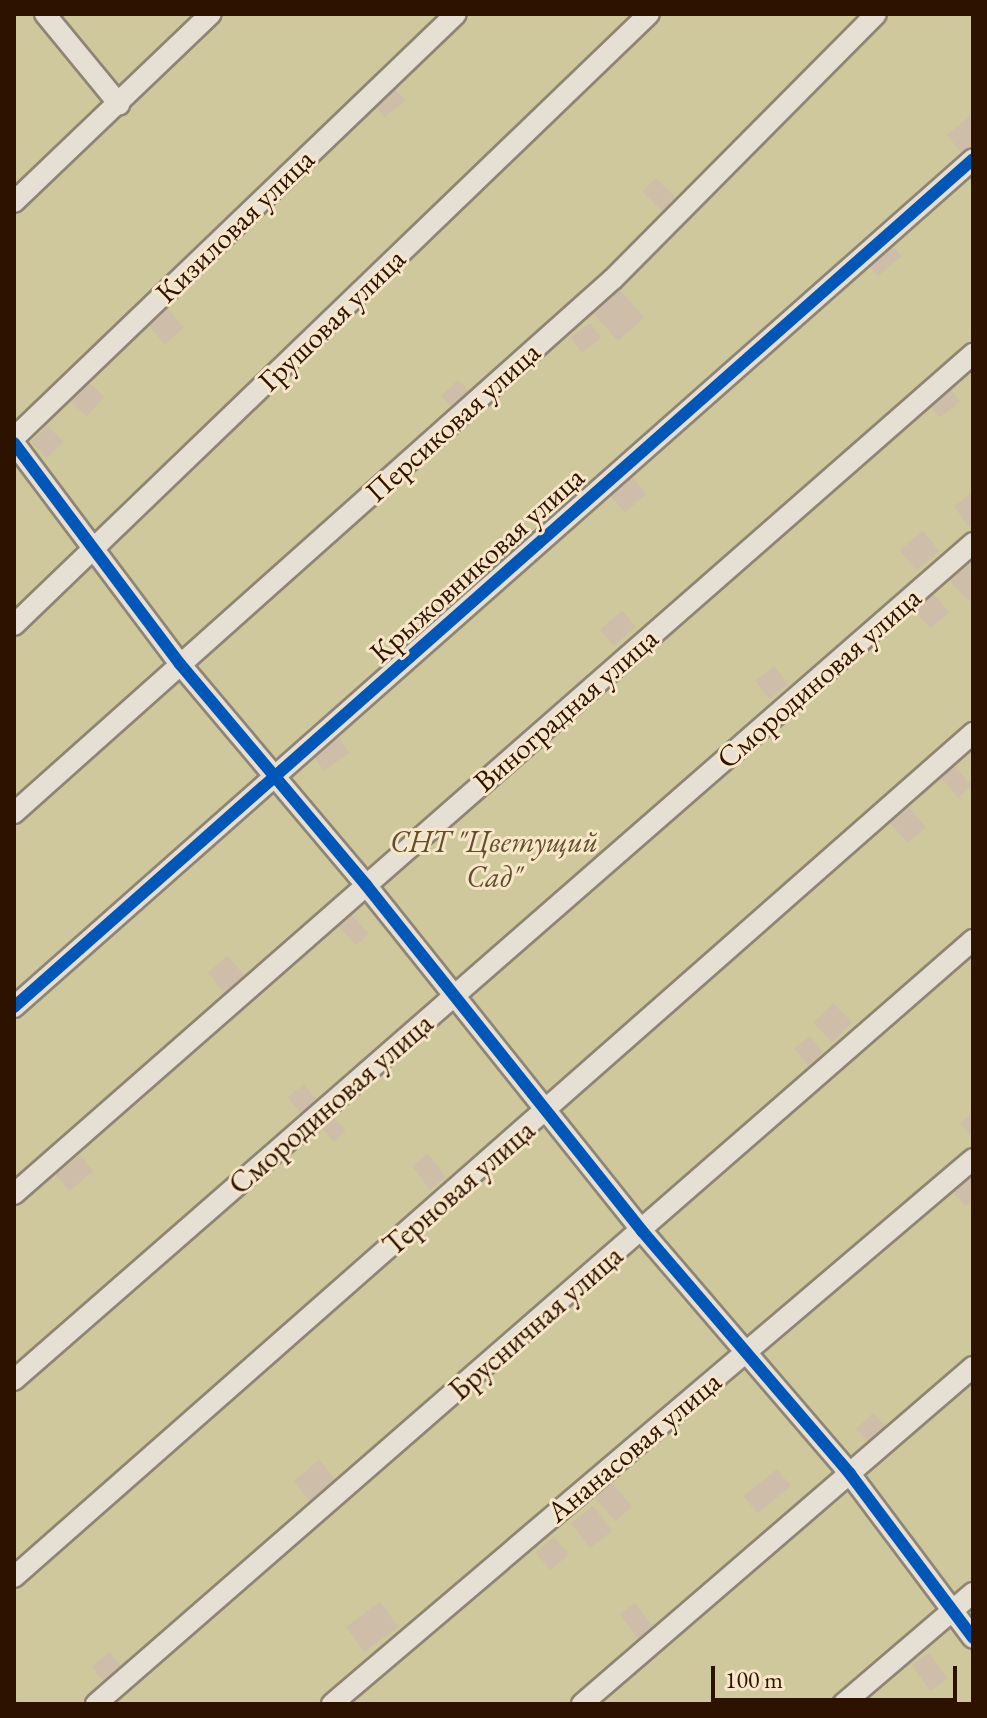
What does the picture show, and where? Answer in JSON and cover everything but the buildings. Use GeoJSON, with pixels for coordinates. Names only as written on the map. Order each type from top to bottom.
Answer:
{"type":"FeatureCollection","features":[{"type":"Feature","properties":{"kind":"street"},"geometry":{"type":"LineString","coordinates":[[45,14],[119,104]]}},
{"type":"Feature","properties":{"kind":"street"},"geometry":{"type":"LineString","coordinates":[[14,201],[211,14]]}},
{"type":"Feature","properties":{"kind":"street","name":"Кизиловая улица"},"geometry":{"type":"LineString","coordinates":[[14,441],[456,14]]}},
{"type":"Feature","properties":{"kind":"street","name":"Грушовая улица"},"geometry":{"type":"LineString","coordinates":[[14,625],[649,14]]}},
{"type":"Feature","properties":{"kind":"street","name":"Персиковая улица"},"geometry":{"type":"LineString","coordinates":[[14,813],[613,279],[876,14]]}},
{"type":"Feature","properties":{"kind":"street","name":"Крыжовниковая улица"},"geometry":{"type":"LineString","coordinates":[[14,1007],[973,159]]}},
{"type":"Feature","properties":{"kind":"street","name":"Виноградная улица"},"geometry":{"type":"LineString","coordinates":[[14,1194],[973,354]]}},
{"type":"Feature","properties":{"kind":"street"},"geometry":{"type":"LineString","coordinates":[[14,441],[97,547],[180,664],[366,885],[642,1231],[850,1474],[973,1638]]}},
{"type":"Feature","properties":{"kind":"street","name":"Смородиновая улица"},"geometry":{"type":"LineString","coordinates":[[14,1380],[973,543]]}},
{"type":"Feature","properties":{"kind":"street","name":"Терновая улица"},"geometry":{"type":"LineString","coordinates":[[14,1577],[545,1113],[973,733]]}},
{"type":"Feature","properties":{"kind":"street","name":"Брусничная улица"},"geometry":{"type":"LineString","coordinates":[[96,1704],[973,940]]}},
{"type":"Feature","properties":{"kind":"street","name":"Ананасовая улица"},"geometry":{"type":"LineString","coordinates":[[332,1704],[973,1159]]}},
{"type":"Feature","properties":{"kind":"street"},"geometry":{"type":"LineString","coordinates":[[582,1704],[973,1367]]}},
{"type":"Feature","properties":{"kind":"street"},"geometry":{"type":"LineString","coordinates":[[843,1704],[973,1593]]}},
{"type":"Feature","properties":{"kind":"green space","name":"СНТ \"Цветущий Сад\""},"geometry":{"type":"Polygon","coordinates":[[[14,14],[973,14],[973,1704],[14,1704],[14,14]]]}},
{"type":"Feature","properties":{"kind":"cycle path"},"geometry":{"type":"LineString","coordinates":[[14,1007],[973,159]]}},
{"type":"Feature","properties":{"kind":"cycle path"},"geometry":{"type":"LineString","coordinates":[[14,443],[180,664],[366,885],[642,1231],[850,1474],[973,1638]]}}]}
